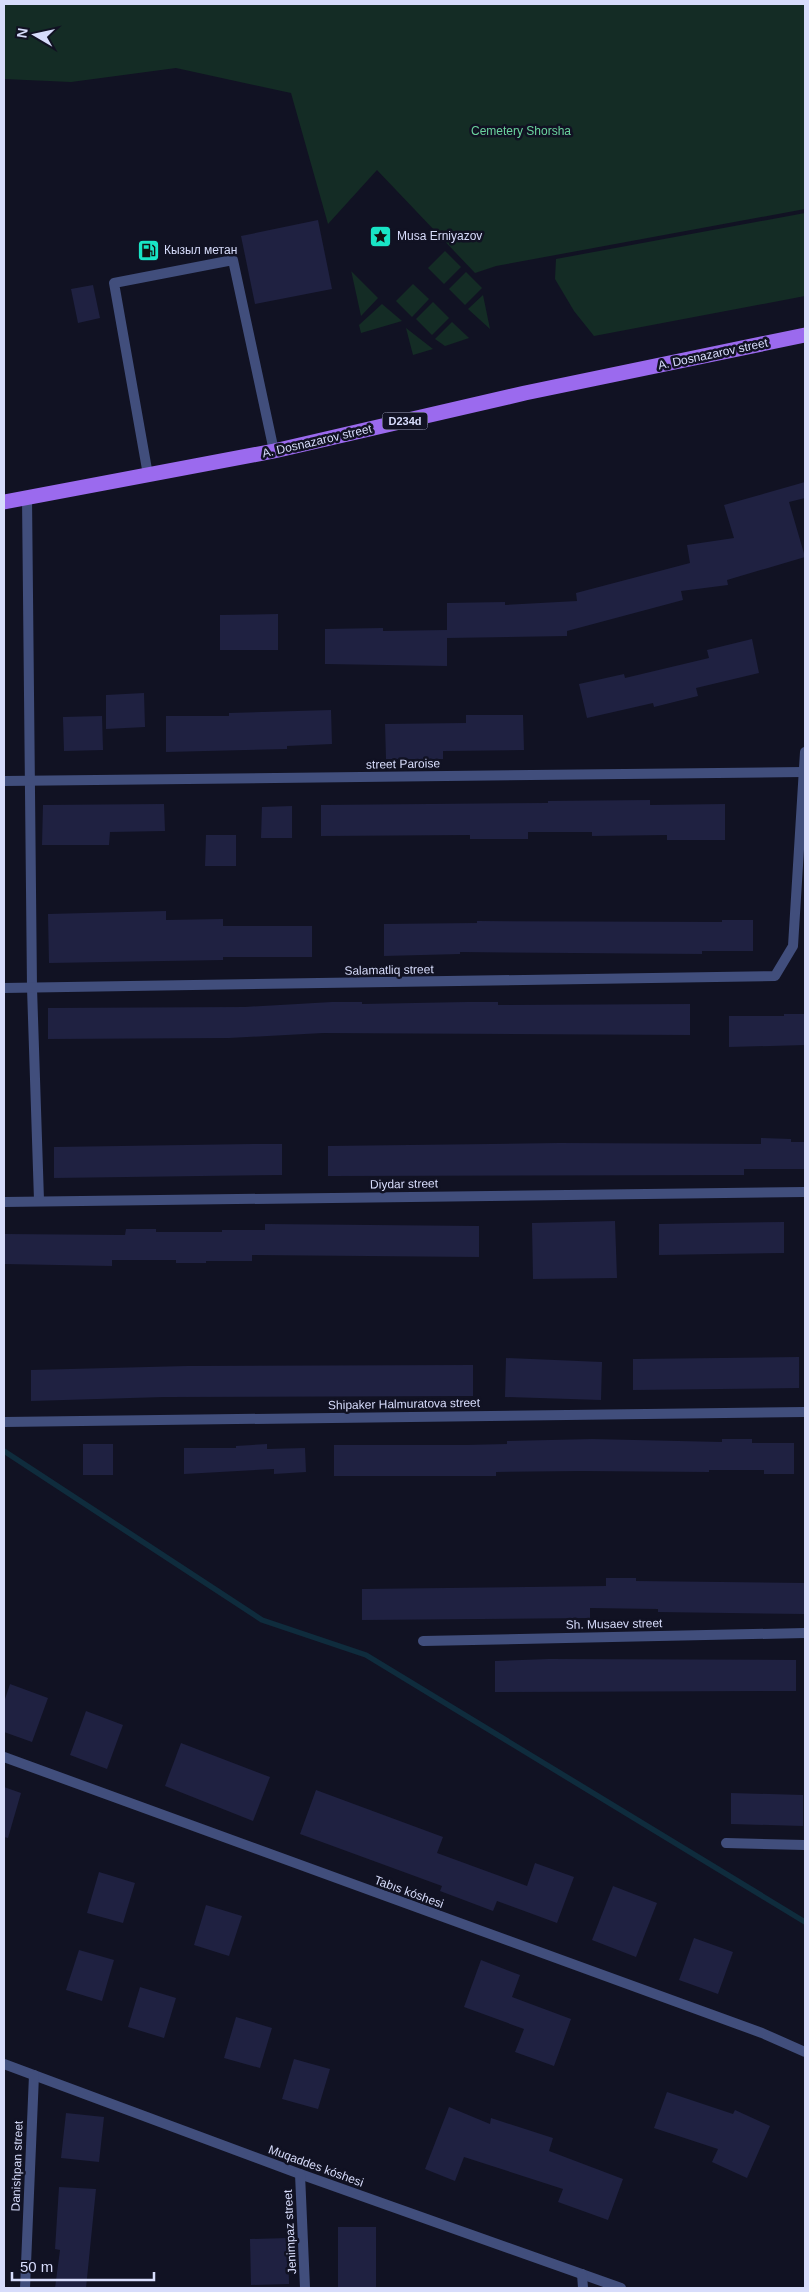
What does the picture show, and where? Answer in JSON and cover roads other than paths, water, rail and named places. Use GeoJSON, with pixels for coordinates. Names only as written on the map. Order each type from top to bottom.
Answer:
{"type":"FeatureCollection","features":[{"type":"Feature","properties":{"kind":"main road","name":"A. Dosnazarov street"},"geometry":{"type":"LineString","coordinates":[[4,502],[274,451],[525,393],[805,335]]}},
{"type":"Feature","properties":{"kind":"street"},"geometry":{"type":"LineString","coordinates":[[148,475],[114,284],[233,260],[274,451]]}},
{"type":"Feature","properties":{"kind":"street"},"geometry":{"type":"LineString","coordinates":[[27,497],[32,988],[39,1200]]}},
{"type":"Feature","properties":{"kind":"street"},"geometry":{"type":"LineString","coordinates":[[803,772],[805,752]]}},
{"type":"Feature","properties":{"kind":"street","name":"street Paroise"},"geometry":{"type":"LineString","coordinates":[[4,781],[803,772]]}},
{"type":"Feature","properties":{"kind":"street","name":"Salamatliq street"},"geometry":{"type":"LineString","coordinates":[[4,988],[775,976],[793,946],[803,772]]}},
{"type":"Feature","properties":{"kind":"street","name":"Diydar street"},"geometry":{"type":"LineString","coordinates":[[4,1202],[39,1200],[805,1192]]}},
{"type":"Feature","properties":{"kind":"street","name":"Shipaker Halmuratova street"},"geometry":{"type":"LineString","coordinates":[[4,1422],[805,1412]]}},
{"type":"Feature","properties":{"kind":"street","name":"Sh. Musaev street"},"geometry":{"type":"LineString","coordinates":[[422,1641],[805,1632]]}},
{"type":"Feature","properties":{"kind":"street","name":"Tabıs kóshesi"},"geometry":{"type":"LineString","coordinates":[[4,1757],[753,2030],[805,2052]]}},
{"type":"Feature","properties":{"kind":"street"},"geometry":{"type":"LineString","coordinates":[[726,1843],[805,1845]]}},
{"type":"Feature","properties":{"kind":"street","name":"Muqaddes kóshesi"},"geometry":{"type":"LineString","coordinates":[[4,2064],[300,2174],[620,2288]]}},
{"type":"Feature","properties":{"kind":"street","name":"Danishpan street"},"geometry":{"type":"LineString","coordinates":[[25,2288],[34,2075]]}},
{"type":"Feature","properties":{"kind":"street","name":"Jenimpaz street"},"geometry":{"type":"LineString","coordinates":[[300,2174],[305,2288]]}},
{"type":"Feature","properties":{"kind":"street"},"geometry":{"type":"LineString","coordinates":[[582,2274],[584,2288]]}},
{"type":"Feature","properties":{"kind":"waterway"},"geometry":{"type":"LineString","coordinates":[[4,1451],[262,1620],[366,1655],[805,1922]]}},
{"type":"Feature","properties":{"kind":"place","name":"Musa Erniyazov"},"geometry":{"type":"Point","coordinates":[381,236]}},
{"type":"Feature","properties":{"kind":"place","name":"Кызыл метан"},"geometry":{"type":"Point","coordinates":[148,250]}},
{"type":"Feature","properties":{"kind":"park label","name":"Cemetery Shorsha"},"geometry":{"type":"Point","coordinates":[521,131]}}]}
